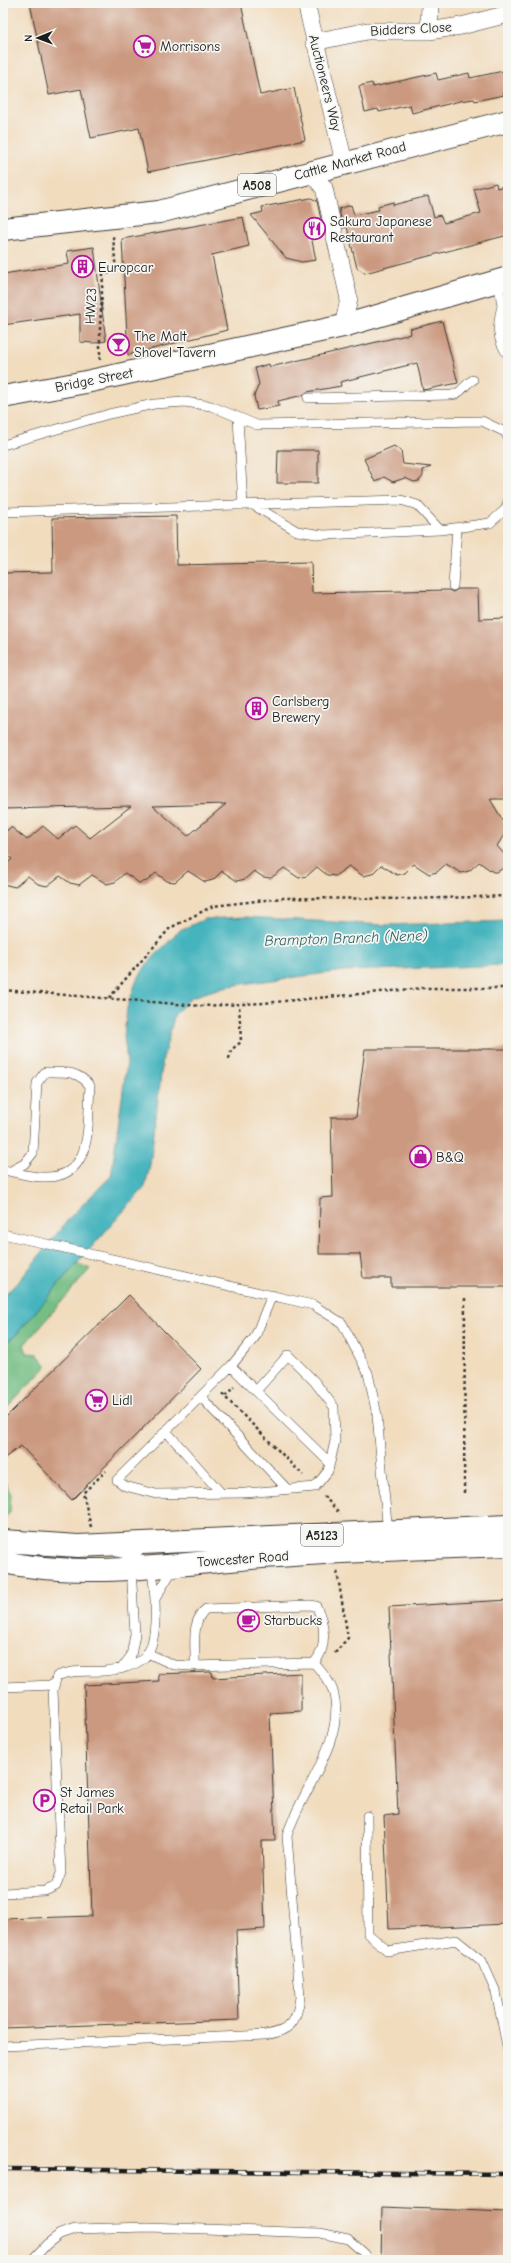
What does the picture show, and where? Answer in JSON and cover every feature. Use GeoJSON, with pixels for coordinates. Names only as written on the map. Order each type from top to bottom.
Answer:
{"type":"FeatureCollection","features":[{"type":"Feature","properties":{"kind":"main road","name":"Cattle Market Road"},"geometry":{"type":"LineString","coordinates":[[3,229],[159,212],[344,162],[508,121]]}},
{"type":"Feature","properties":{"kind":"main road","name":"Bridge Street"},"geometry":{"type":"LineString","coordinates":[[3,397],[86,382],[343,326],[503,279]]}},
{"type":"Feature","properties":{"kind":"main road","name":"Towcester Road"},"geometry":{"type":"LineString","coordinates":[[3,1541],[78,1546],[138,1558],[252,1558],[508,1526]]}},
{"type":"Feature","properties":{"kind":"main road","name":"Towcester Road"},"geometry":{"type":"LineString","coordinates":[[3,1562],[26,1567],[80,1570],[138,1558],[283,1538],[389,1540],[508,1545]]}},
{"type":"Feature","properties":{"kind":"street","name":"Auctioneers Way"},"geometry":{"type":"LineString","coordinates":[[306,3],[314,42],[344,162]]}},
{"type":"Feature","properties":{"kind":"street"},"geometry":{"type":"LineString","coordinates":[[429,31],[430,3]]}},
{"type":"Feature","properties":{"kind":"street","name":"Bidders Close"},"geometry":{"type":"LineString","coordinates":[[314,42],[368,31],[429,31],[461,26],[508,14]]}},
{"type":"Feature","properties":{"kind":"street"},"geometry":{"type":"LineString","coordinates":[[310,171],[324,188],[349,299],[343,326]]}},
{"type":"Feature","properties":{"kind":"lane"},"geometry":{"type":"LineString","coordinates":[[503,279],[502,306],[497,324],[500,345],[508,356]]}},
{"type":"Feature","properties":{"kind":"lane"},"geometry":{"type":"LineString","coordinates":[[502,306],[508,318]]}},
{"type":"Feature","properties":{"kind":"lane"},"geometry":{"type":"LineString","coordinates":[[308,398],[452,395],[463,391],[468,383],[474,380]]}},
{"type":"Feature","properties":{"kind":"lane"},"geometry":{"type":"LineString","coordinates":[[3,445],[109,414],[154,404],[185,402],[210,406],[257,425],[279,426],[482,421],[505,432],[508,438]]}},
{"type":"Feature","properties":{"kind":"lane"},"geometry":{"type":"LineString","coordinates":[[238,418],[243,506]]}},
{"type":"Feature","properties":{"kind":"lane"},"geometry":{"type":"LineString","coordinates":[[3,512],[243,506],[401,500],[416,505],[440,530]]}},
{"type":"Feature","properties":{"kind":"lane"},"geometry":{"type":"LineString","coordinates":[[253,505],[297,531],[323,536],[440,530],[490,523],[506,509],[508,501]]}},
{"type":"Feature","properties":{"kind":"lane"},"geometry":{"type":"LineString","coordinates":[[453,586],[456,528]]}},
{"type":"Feature","properties":{"kind":"lane"},"geometry":{"type":"LineString","coordinates":[[45,1072],[67,1072],[84,1077],[90,1086],[84,1154],[73,1170],[59,1176],[42,1178],[7,1171],[24,1164],[33,1153],[37,1083],[45,1072]]}},
{"type":"Feature","properties":{"kind":"lane"},"geometry":{"type":"LineString","coordinates":[[3,1234],[36,1240],[313,1305],[342,1323],[368,1373],[377,1415],[389,1540]]}},
{"type":"Feature","properties":{"kind":"lane"},"geometry":{"type":"LineString","coordinates":[[256,1390],[288,1355],[314,1381],[334,1407],[335,1441],[330,1463],[328,1471],[315,1487],[221,1493],[156,1494],[125,1486],[117,1480],[231,1366],[255,1337],[272,1295]]}},
{"type":"Feature","properties":{"kind":"lane"},"geometry":{"type":"LineString","coordinates":[[231,1366],[330,1463]]}},
{"type":"Feature","properties":{"kind":"lane"},"geometry":{"type":"LineString","coordinates":[[201,1397],[287,1489]]}},
{"type":"Feature","properties":{"kind":"lane"},"geometry":{"type":"LineString","coordinates":[[166,1431],[221,1493]]}},
{"type":"Feature","properties":{"kind":"lane"},"geometry":{"type":"LineString","coordinates":[[3,1893],[45,1891],[56,1886],[61,1873],[54,1685],[57,1676],[68,1671],[121,1669],[144,1658],[154,1634],[155,1586],[138,1558]]}},
{"type":"Feature","properties":{"kind":"lane"},"geometry":{"type":"LineString","coordinates":[[121,1669],[131,1656],[135,1634],[138,1558]]}},
{"type":"Feature","properties":{"kind":"lane"},"geometry":{"type":"LineString","coordinates":[[155,1600],[170,1574],[252,1558]]}},
{"type":"Feature","properties":{"kind":"lane"},"geometry":{"type":"LineString","coordinates":[[3,2046],[265,2035],[282,2031],[293,2022],[298,2012],[300,1997],[287,1836],[296,1813],[330,1744],[334,1725],[333,1691],[317,1667],[322,1649],[324,1630],[321,1616],[316,1606],[206,1609],[201,1613],[195,1624],[195,1666]]}},
{"type":"Feature","properties":{"kind":"lane"},"geometry":{"type":"LineString","coordinates":[[147,1653],[174,1665],[317,1667]]}},
{"type":"Feature","properties":{"kind":"lane"},"geometry":{"type":"LineString","coordinates":[[3,1687],[54,1685]]}},
{"type":"Feature","properties":{"kind":"lane"},"geometry":{"type":"LineString","coordinates":[[367,1816],[368,1934],[388,1951],[456,1940],[482,1961],[496,1992],[508,2051]]}},
{"type":"Feature","properties":{"kind":"lane"},"geometry":{"type":"LineString","coordinates":[[32,2260],[47,2244],[60,2234],[75,2229],[148,2227],[320,2234],[348,2239],[366,2254],[368,2260]]}},
{"type":"Feature","properties":{"kind":"path","name":"HW23"},"geometry":{"type":"LineString","coordinates":[[100,360],[103,274],[116,272],[112,217]]}},
{"type":"Feature","properties":{"kind":"path"},"geometry":{"type":"LineString","coordinates":[[108,998],[170,928],[213,906],[283,898],[410,899],[508,896]]}},
{"type":"Feature","properties":{"kind":"path"},"geometry":{"type":"LineString","coordinates":[[3,990],[202,1006],[423,988],[508,988]]}},
{"type":"Feature","properties":{"kind":"path"},"geometry":{"type":"LineString","coordinates":[[229,1059],[231,1050],[241,1042],[239,1004]]}},
{"type":"Feature","properties":{"kind":"path"},"geometry":{"type":"LineString","coordinates":[[464,1494],[466,1295]]}},
{"type":"Feature","properties":{"kind":"path"},"geometry":{"type":"LineString","coordinates":[[317,1667],[348,1638],[336,1566]]}},
{"type":"Feature","properties":{"kind":"green space"},"geometry":{"type":"Polygon","coordinates":[[[77,1263],[90,1269],[24,1345],[27,1353],[37,1354],[47,1366],[7,1408],[3,1406],[3,1345],[15,1336],[77,1263]]]}},
{"type":"Feature","properties":{"kind":"green space"},"geometry":{"type":"Polygon","coordinates":[[[3,1479],[11,1494],[10,1512],[3,1520],[3,1479]]]}},
{"type":"Feature","properties":{"kind":"water","name":"Brampton Branch (Nene)"},"geometry":{"type":"Polygon","coordinates":[[[245,917],[385,925],[508,921],[508,965],[344,971],[224,987],[192,997],[175,1014],[163,1058],[150,1165],[145,1187],[64,1278],[15,1336],[3,1345],[3,1295],[16,1285],[71,1216],[111,1176],[127,1062],[124,1036],[127,1008],[136,982],[147,964],[180,930],[205,919],[245,917]]]}},
{"type":"Feature","properties":{"kind":"building","name":"Morrisons"},"geometry":{"type":"Polygon","coordinates":[[[30,3],[241,3],[260,95],[294,88],[305,140],[148,172],[139,128],[91,138],[81,89],[49,95],[30,3]]]}},
{"type":"Feature","properties":{"kind":"building"},"geometry":{"type":"Polygon","coordinates":[[[508,70],[508,91],[503,92],[504,95],[475,101],[474,99],[460,101],[412,113],[410,105],[379,112],[378,109],[365,112],[359,86],[372,83],[373,87],[436,73],[438,80],[469,73],[470,78],[508,70]]]}},
{"type":"Feature","properties":{"kind":"building"},"geometry":{"type":"Polygon","coordinates":[[[496,183],[497,188],[508,185],[508,235],[365,273],[357,268],[347,227],[343,228],[339,209],[351,205],[354,215],[379,210],[378,206],[393,202],[393,205],[428,196],[434,217],[440,215],[444,223],[481,213],[474,189],[496,183]]]}},
{"type":"Feature","properties":{"kind":"building","name":"Sakura Japanese Restaurant"},"geometry":{"type":"Polygon","coordinates":[[[311,198],[317,201],[324,233],[311,236],[316,260],[302,262],[286,258],[251,215],[263,212],[262,207],[311,198]]]}},
{"type":"Feature","properties":{"kind":"building"},"geometry":{"type":"Polygon","coordinates":[[[243,217],[249,246],[212,255],[227,330],[128,355],[122,239],[243,217]]]}},
{"type":"Feature","properties":{"kind":"building"},"geometry":{"type":"Polygon","coordinates":[[[94,247],[106,341],[95,343],[80,342],[80,314],[3,325],[3,274],[69,264],[67,251],[94,247]]]}},
{"type":"Feature","properties":{"kind":"building"},"geometry":{"type":"Polygon","coordinates":[[[442,321],[458,383],[423,390],[417,363],[340,382],[341,386],[307,392],[303,395],[278,401],[279,406],[257,410],[254,396],[259,384],[255,368],[269,364],[270,367],[411,334],[410,329],[442,321]]]}},
{"type":"Feature","properties":{"kind":"building"},"geometry":{"type":"Polygon","coordinates":[[[394,446],[401,451],[403,464],[431,467],[423,470],[423,476],[419,481],[414,482],[405,478],[393,482],[384,477],[375,482],[364,459],[394,446]]]}},
{"type":"Feature","properties":{"kind":"building"},"geometry":{"type":"Polygon","coordinates":[[[278,450],[318,450],[318,483],[277,483],[278,450]]]}},
{"type":"Feature","properties":{"kind":"building","name":"Carlsberg Brewery"},"geometry":{"type":"Polygon","coordinates":[[[176,516],[177,565],[311,562],[312,593],[448,590],[453,592],[458,589],[478,589],[479,619],[508,618],[508,799],[490,799],[505,824],[505,833],[497,846],[506,856],[505,867],[497,872],[493,872],[479,862],[469,871],[461,873],[446,864],[437,872],[429,874],[414,864],[405,873],[397,875],[381,865],[372,874],[363,876],[349,866],[335,876],[327,875],[317,867],[307,876],[299,878],[284,868],[271,878],[263,877],[254,871],[245,879],[237,881],[222,871],[213,880],[205,882],[188,871],[175,882],[167,881],[156,873],[147,881],[139,883],[125,873],[115,882],[107,884],[92,875],[79,885],[70,883],[60,876],[47,886],[38,884],[28,876],[15,887],[3,884],[3,867],[12,859],[3,852],[3,834],[11,827],[27,840],[43,826],[58,839],[75,825],[90,838],[131,806],[3,809],[3,573],[53,572],[52,518],[176,516]],[[226,804],[153,806],[188,836],[226,804]]]}},
{"type":"Feature","properties":{"kind":"building","name":"B&Q"},"geometry":{"type":"Polygon","coordinates":[[[365,1049],[508,1049],[508,1287],[391,1287],[391,1278],[363,1278],[360,1254],[319,1254],[320,1198],[333,1197],[331,1117],[356,1117],[365,1049]]]}},
{"type":"Feature","properties":{"kind":"building","name":"Lidl"},"geometry":{"type":"Polygon","coordinates":[[[129,1295],[201,1369],[72,1500],[21,1446],[3,1459],[3,1420],[129,1295]]]}},
{"type":"Feature","properties":{"kind":"building"},"geometry":{"type":"Polygon","coordinates":[[[508,1600],[508,1924],[389,1929],[384,1816],[398,1814],[389,1607],[508,1600]]]}},
{"type":"Feature","properties":{"kind":"building"},"geometry":{"type":"Polygon","coordinates":[[[212,1672],[213,1678],[301,1673],[301,1711],[270,1713],[275,1841],[262,1841],[265,1929],[236,1931],[239,2020],[3,2028],[3,1919],[92,1916],[84,1685],[159,1681],[158,1674],[212,1672]]]}},
{"type":"Feature","properties":{"kind":"building"},"geometry":{"type":"Polygon","coordinates":[[[382,2207],[508,2212],[508,2260],[381,2260],[382,2207]]]}},
{"type":"Feature","properties":{"kind":"railway"},"geometry":{"type":"LineString","coordinates":[[3,2169],[508,2174]]}},
{"type":"Feature","properties":{"kind":"place","name":"Morrisons"},"geometry":{"type":"Point","coordinates":[144,46]}},
{"type":"Feature","properties":{"kind":"place","name":"Sakura Japanese Restaurant"},"geometry":{"type":"Point","coordinates":[314,229]}},
{"type":"Feature","properties":{"kind":"place","name":"Europcar"},"geometry":{"type":"Point","coordinates":[83,267]}},
{"type":"Feature","properties":{"kind":"place","name":"The Malt Shovel Tavern"},"geometry":{"type":"Point","coordinates":[118,344]}},
{"type":"Feature","properties":{"kind":"place","name":"Carlsberg Brewery"},"geometry":{"type":"Point","coordinates":[256,709]}},
{"type":"Feature","properties":{"kind":"place","name":"B&Q"},"geometry":{"type":"Point","coordinates":[420,1157]}},
{"type":"Feature","properties":{"kind":"place","name":"Lidl"},"geometry":{"type":"Point","coordinates":[97,1400]}},
{"type":"Feature","properties":{"kind":"place","name":"Starbucks"},"geometry":{"type":"Point","coordinates":[249,1620]}},
{"type":"Feature","properties":{"kind":"place","name":"St James Retail Park"},"geometry":{"type":"Point","coordinates":[45,1800]}}]}
